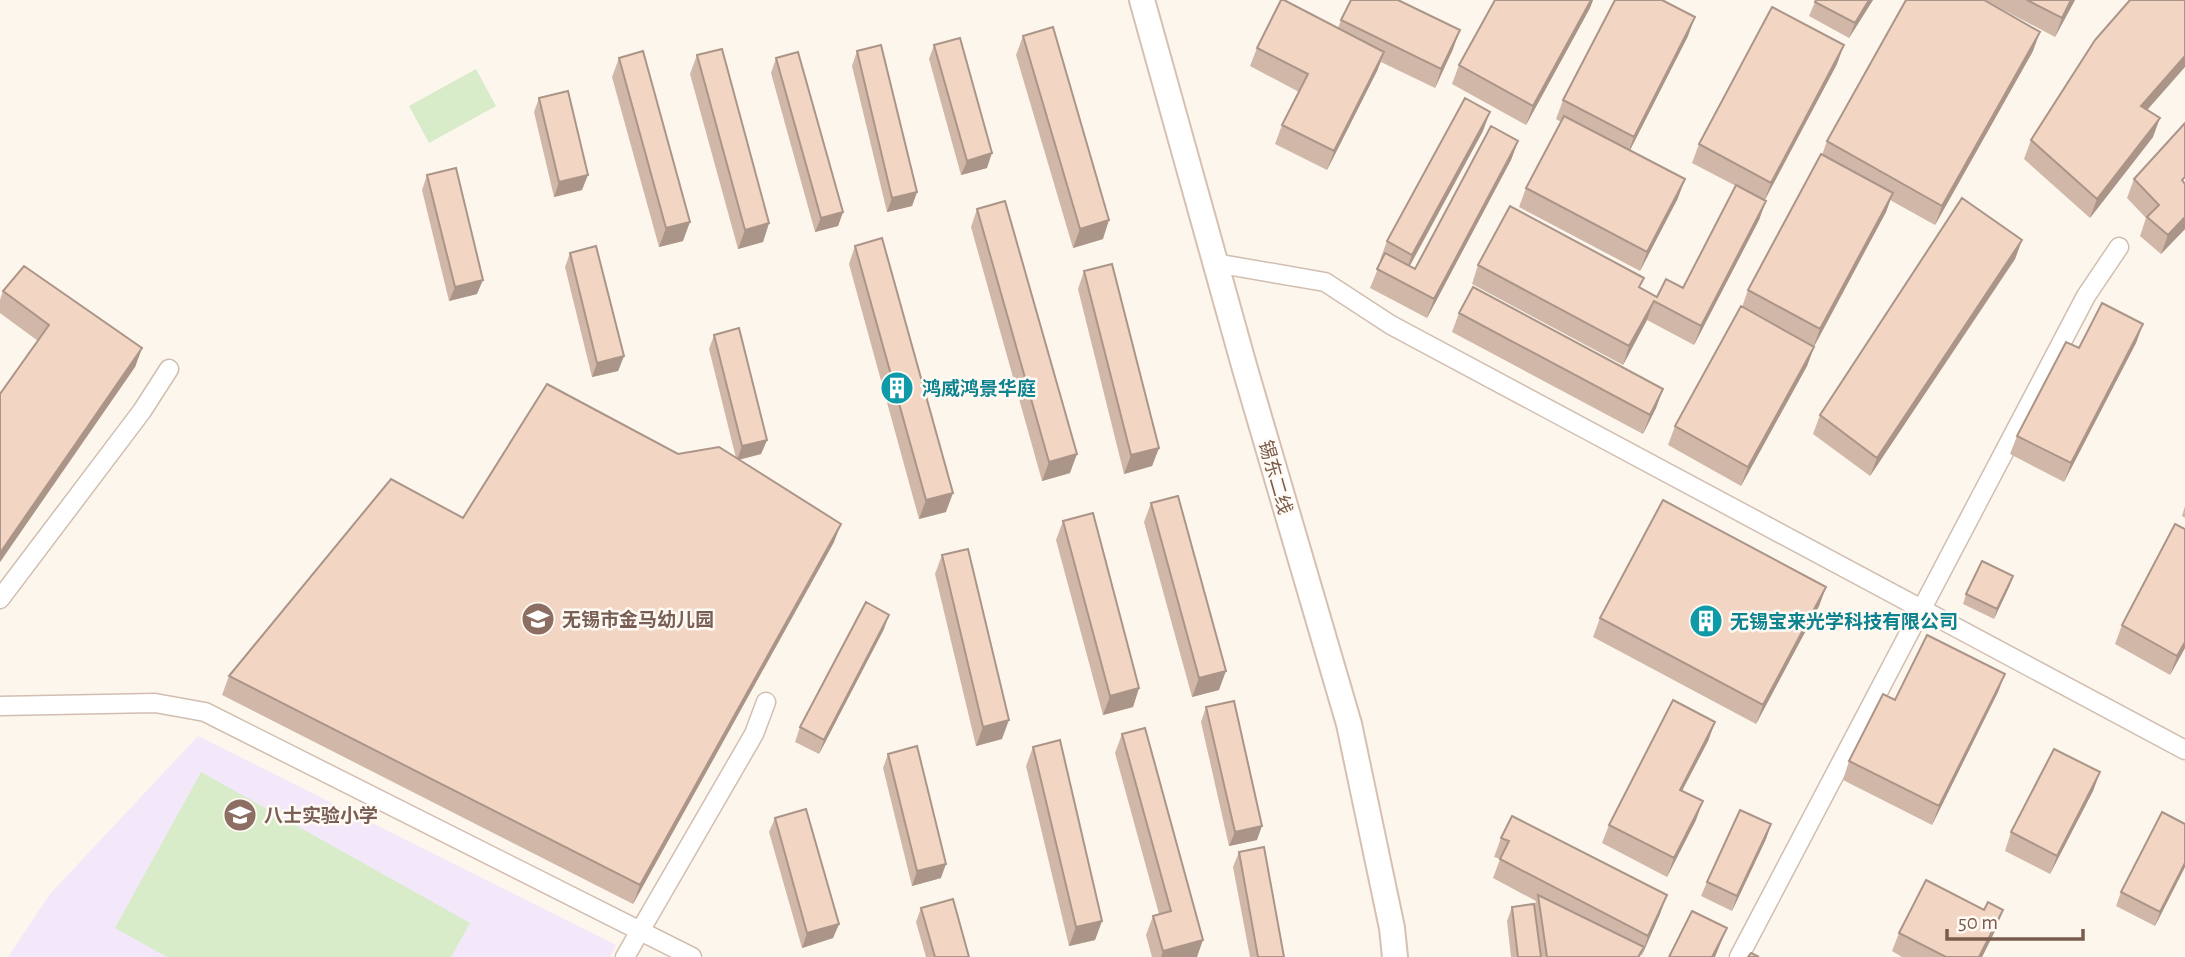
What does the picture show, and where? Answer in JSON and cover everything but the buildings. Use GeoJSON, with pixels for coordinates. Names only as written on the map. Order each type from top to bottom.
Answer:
{"type":"FeatureCollection","features":[{"type":"Feature","properties":{"kind":"main road","name":"锡东二线"},"geometry":{"type":"LineString","coordinates":[[1142,0],[1215,263],[1349,724],[1392,928],[1395,957]]}},
{"type":"Feature","properties":{"kind":"street"},"geometry":{"type":"LineString","coordinates":[[1739,957],[2085,296],[2119,247]]}},
{"type":"Feature","properties":{"kind":"street"},"geometry":{"type":"LineString","coordinates":[[1215,263],[1325,282],[1391,325],[2185,750]]}},
{"type":"Feature","properties":{"kind":"street"},"geometry":{"type":"LineString","coordinates":[[0,599],[142,411],[169,369]]}},
{"type":"Feature","properties":{"kind":"street"},"geometry":{"type":"LineString","coordinates":[[625,957],[754,734],[766,702]]}},
{"type":"Feature","properties":{"kind":"street"},"geometry":{"type":"LineString","coordinates":[[0,706],[155,703],[205,712],[692,957]]}},
{"type":"Feature","properties":{"kind":"shaded area","name":"八士实验小学"},"geometry":{"type":"Polygon","coordinates":[[[198,736],[616,945],[610,957],[8,957],[50,894],[198,736]]]}},
{"type":"Feature","properties":{"kind":"green space"},"geometry":{"type":"Polygon","coordinates":[[[476,69],[496,106],[429,143],[409,106],[476,69]]]}},
{"type":"Feature","properties":{"kind":"green space"},"geometry":{"type":"Polygon","coordinates":[[[201,772],[470,923],[451,957],[167,957],[115,928],[201,772]]]}},
{"type":"Feature","properties":{"kind":"place","name":"鸿威鸿景华庭"},"geometry":{"type":"Point","coordinates":[897,388]}},
{"type":"Feature","properties":{"kind":"place","name":"无锡市金马幼儿园"},"geometry":{"type":"Point","coordinates":[538,619]}},
{"type":"Feature","properties":{"kind":"place","name":"无锡宝来光学科技有限公司"},"geometry":{"type":"Point","coordinates":[1706,621]}},
{"type":"Feature","properties":{"kind":"place","name":"八士实验小学"},"geometry":{"type":"Point","coordinates":[240,815]}}]}
